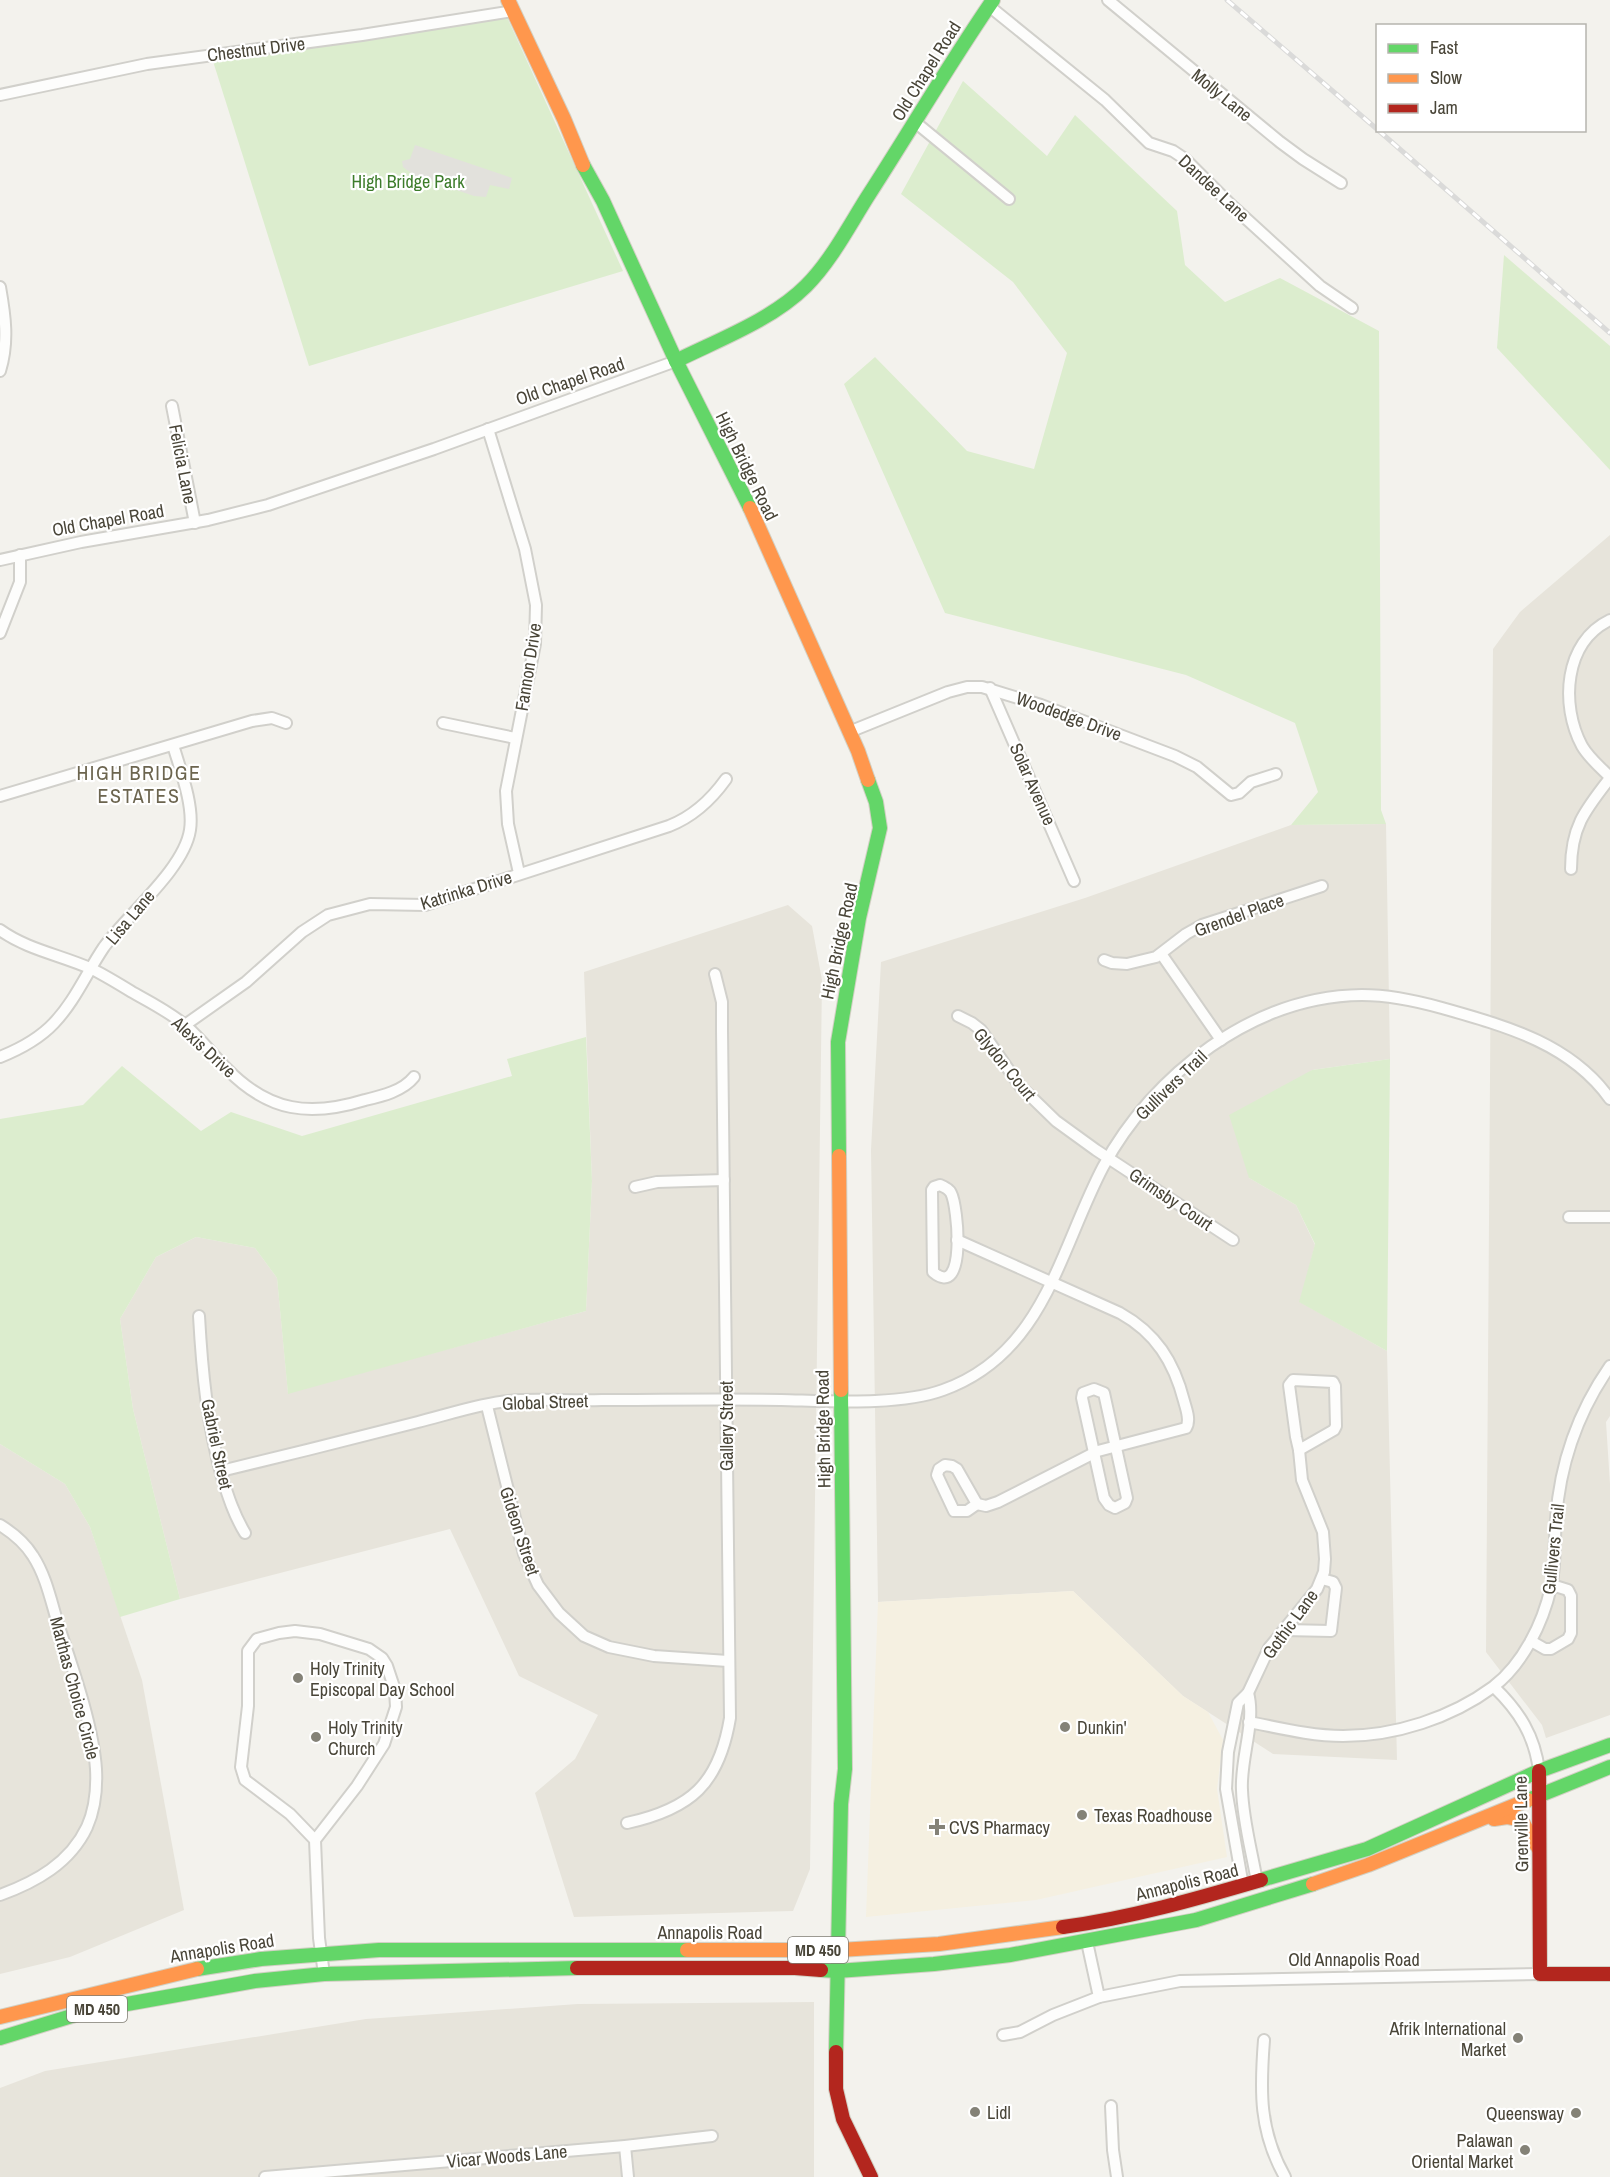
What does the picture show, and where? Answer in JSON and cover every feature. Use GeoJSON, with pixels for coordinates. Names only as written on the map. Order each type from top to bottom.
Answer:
{"type":"FeatureCollection","features":[{"type":"Feature","properties":{"kind":"main road","name":"Old Chapel Road"},"geometry":{"type":"LineString","coordinates":[[676,361],[775,311],[799,294],[830,256],[954,56],[991,3]]}},
{"type":"Feature","properties":{"kind":"main road","name":"High Bridge Road"},"geometry":{"type":"LineString","coordinates":[[510,5],[676,361],[743,493],[849,732],[876,802],[880,828],[874,862],[859,918],[838,1042],[844,1769],[837,1971],[836,2090],[843,2119],[871,2177]]}},
{"type":"Feature","properties":{"kind":"main road","name":"Annapolis Road"},"geometry":{"type":"LineString","coordinates":[[0,2017],[181,1972],[261,1959],[321,1953],[379,1950],[839,1950],[939,1944],[1088,1924],[1193,1900],[1367,1849],[1539,1771],[1610,1745]]}},
{"type":"Feature","properties":{"kind":"main road","name":"Annapolis Road"},"geometry":{"type":"LineString","coordinates":[[0,2038],[88,2011],[255,1981],[324,1974],[544,1968],[795,1968],[837,1971],[934,1964],[1010,1955],[1196,1920],[1258,1902],[1368,1865],[1610,1767]]}},
{"type":"Feature","properties":{"kind":"main road","name":"Grenville Lane"},"geometry":{"type":"LineString","coordinates":[[1539,1771],[1540,1974]]}},
{"type":"Feature","properties":{"kind":"main road"},"geometry":{"type":"LineString","coordinates":[[1477,1821],[1507,1817],[1521,1820],[1539,1850]]}},
{"type":"Feature","properties":{"kind":"main road","name":"Old Annapolis Road"},"geometry":{"type":"LineString","coordinates":[[1540,1974],[1610,1974]]}},
{"type":"Feature","properties":{"kind":"street","name":"Molly Lane"},"geometry":{"type":"LineString","coordinates":[[1108,0],[1288,148],[1341,183]]}},
{"type":"Feature","properties":{"kind":"street","name":"Dandee Lane"},"geometry":{"type":"LineString","coordinates":[[991,3],[1105,100],[1149,143],[1173,151],[1185,159],[1230,204],[1320,286],[1352,308]]}},
{"type":"Feature","properties":{"kind":"street","name":"Chestnut Drive"},"geometry":{"type":"LineString","coordinates":[[0,95],[147,64],[362,35],[510,5]]}},
{"type":"Feature","properties":{"kind":"street"},"geometry":{"type":"LineString","coordinates":[[915,122],[1009,199]]}},
{"type":"Feature","properties":{"kind":"street"},"geometry":{"type":"LineString","coordinates":[[0,287],[6,327],[5,350],[0,371]]}},
{"type":"Feature","properties":{"kind":"street","name":"Old Chapel Road"},"geometry":{"type":"LineString","coordinates":[[0,560],[120,534],[195,523],[305,494],[676,361]]}},
{"type":"Feature","properties":{"kind":"street","name":"Felicia Lane"},"geometry":{"type":"LineString","coordinates":[[172,406],[195,523]]}},
{"type":"Feature","properties":{"kind":"street","name":"Fannon Drive"},"geometry":{"type":"LineString","coordinates":[[488,429],[525,549],[536,605],[535,644],[515,738],[506,798],[508,824],[519,873]]}},
{"type":"Feature","properties":{"kind":"street"},"geometry":{"type":"LineString","coordinates":[[0,633],[20,582],[20,555]]}},
{"type":"Feature","properties":{"kind":"street"},"geometry":{"type":"LineString","coordinates":[[1571,869],[1571,848],[1575,832],[1610,777],[1591,759],[1576,730],[1569,696],[1571,671],[1580,650],[1591,634],[1610,620]]}},
{"type":"Feature","properties":{"kind":"street","name":"Woodedge Drive"},"geometry":{"type":"LineString","coordinates":[[849,732],[954,691],[976,687],[990,688],[1175,756],[1197,767],[1231,795],[1239,793],[1251,782],[1276,774]]}},
{"type":"Feature","properties":{"kind":"street","name":"Solar Avenue"},"geometry":{"type":"LineString","coordinates":[[990,688],[1074,881]]}},
{"type":"Feature","properties":{"kind":"street"},"geometry":{"type":"LineString","coordinates":[[0,796],[260,719],[278,719],[286,723]]}},
{"type":"Feature","properties":{"kind":"street"},"geometry":{"type":"LineString","coordinates":[[443,723],[515,738]]}},
{"type":"Feature","properties":{"kind":"street","name":"Lisa Lane"},"geometry":{"type":"LineString","coordinates":[[0,1057],[28,1044],[48,1029],[62,1014],[106,944],[170,870],[189,838],[191,827],[189,806],[173,745]]}},
{"type":"Feature","properties":{"kind":"street","name":"Katrinka Drive"},"geometry":{"type":"LineString","coordinates":[[185,1025],[246,982],[309,927],[328,915],[370,904],[425,905],[678,822],[702,806],[726,779]]}},
{"type":"Feature","properties":{"kind":"street","name":"Grendel Place"},"geometry":{"type":"LineString","coordinates":[[1104,960],[1127,964],[1162,955],[1178,939],[1202,925],[1322,886]]}},
{"type":"Feature","properties":{"kind":"street","name":"Alexis Drive"},"geometry":{"type":"LineString","coordinates":[[0,930],[30,947],[92,969],[185,1025],[235,1077],[262,1096],[295,1109],[319,1110],[361,1102],[399,1089],[414,1077]]}},
{"type":"Feature","properties":{"kind":"street"},"geometry":{"type":"LineString","coordinates":[[1162,955],[1221,1040]]}},
{"type":"Feature","properties":{"kind":"street","name":"Gallery Street"},"geometry":{"type":"LineString","coordinates":[[627,1823],[660,1815],[677,1807],[690,1797],[711,1775],[724,1748],[730,1718],[722,1002],[715,974]]}},
{"type":"Feature","properties":{"kind":"street","name":"Gullivers Trail"},"geometry":{"type":"LineString","coordinates":[[841,1401],[901,1399],[930,1394],[976,1375],[996,1360],[1017,1340],[1035,1314],[1052,1282],[1108,1158],[1134,1121],[1167,1084],[1200,1055],[1256,1019],[1316,1000],[1362,995],[1403,999],[1475,1018],[1534,1038],[1562,1052],[1608,1092]]}},
{"type":"Feature","properties":{"kind":"street","name":"Glydon Court"},"geometry":{"type":"LineString","coordinates":[[958,1016],[981,1030],[1007,1069],[1037,1104],[1068,1130],[1108,1158]]}},
{"type":"Feature","properties":{"kind":"street","name":"Grimsby Court"},"geometry":{"type":"LineString","coordinates":[[1108,1158],[1233,1240]]}},
{"type":"Feature","properties":{"kind":"street"},"geometry":{"type":"LineString","coordinates":[[634,1187],[657,1182],[724,1180]]}},
{"type":"Feature","properties":{"kind":"street"},"geometry":{"type":"LineString","coordinates":[[934,1187],[946,1187],[952,1197],[957,1240],[955,1269],[950,1276],[939,1277],[933,1272],[932,1190],[934,1187]]}},
{"type":"Feature","properties":{"kind":"street"},"geometry":{"type":"LineString","coordinates":[[1569,1217],[1610,1217]]}},
{"type":"Feature","properties":{"kind":"street"},"geometry":{"type":"LineString","coordinates":[[957,1240],[1133,1320],[1153,1337],[1167,1355],[1185,1404],[1188,1424],[1186,1428],[1116,1445],[1094,1453],[998,1502],[986,1506],[977,1504],[967,1511],[954,1511],[937,1475],[939,1468],[952,1466],[957,1469],[977,1504]]}},
{"type":"Feature","properties":{"kind":"street","name":"Gabriel Street"},"geometry":{"type":"LineString","coordinates":[[199,1316],[207,1416],[233,1510],[245,1533]]}},
{"type":"Feature","properties":{"kind":"street","name":"Gullivers Trail"},"geometry":{"type":"LineString","coordinates":[[1249,1722],[1327,1736],[1375,1733],[1409,1727],[1437,1718],[1494,1687],[1519,1659],[1544,1614],[1552,1585],[1557,1506],[1565,1461],[1571,1440],[1589,1399],[1610,1366]]}},
{"type":"Feature","properties":{"kind":"street","name":"Gothic Lane"},"geometry":{"type":"LineString","coordinates":[[1243,1886],[1227,1799],[1226,1778],[1228,1752],[1238,1703],[1248,1693],[1269,1648],[1317,1589],[1322,1579],[1325,1558],[1323,1532],[1302,1480],[1289,1385],[1293,1380],[1333,1382],[1336,1426],[1334,1430],[1299,1450]]}},
{"type":"Feature","properties":{"kind":"street"},"geometry":{"type":"LineString","coordinates":[[1094,1389],[1104,1393],[1127,1498],[1125,1503],[1115,1508],[1104,1498],[1094,1453],[1082,1398],[1083,1393],[1094,1389]]}},
{"type":"Feature","properties":{"kind":"street","name":"Global Street"},"geometry":{"type":"LineString","coordinates":[[221,1471],[487,1406],[522,1400],[841,1401]]}},
{"type":"Feature","properties":{"kind":"street","name":"Gideon Street"},"geometry":{"type":"LineString","coordinates":[[487,1406],[524,1554],[538,1585],[559,1612],[584,1636],[609,1647],[654,1656],[728,1661]]}},
{"type":"Feature","properties":{"kind":"street","name":"Marthas Choice Circle"},"geometry":{"type":"LineString","coordinates":[[0,1525],[16,1536],[32,1555],[45,1583],[65,1643],[91,1738],[96,1767],[95,1799],[87,1827],[75,1847],[44,1875],[20,1888],[0,1895]]}},
{"type":"Feature","properties":{"kind":"street"},"geometry":{"type":"LineString","coordinates":[[1284,1630],[1330,1631],[1336,1588],[1333,1582],[1322,1579]]}},
{"type":"Feature","properties":{"kind":"street"},"geometry":{"type":"LineString","coordinates":[[1531,1641],[1545,1649],[1551,1649],[1564,1642],[1571,1633],[1571,1596],[1568,1590],[1552,1585]]}},
{"type":"Feature","properties":{"kind":"street"},"geometry":{"type":"LineString","coordinates":[[315,1840],[357,1786],[384,1744],[394,1716],[395,1690],[387,1665],[369,1648],[320,1634],[295,1631],[279,1633],[257,1639],[248,1651],[248,1706],[241,1767],[245,1780],[290,1814],[315,1840],[324,1974]]}},
{"type":"Feature","properties":{"kind":"street","name":"Grenville Lane"},"geometry":{"type":"LineString","coordinates":[[1494,1687],[1505,1698],[1528,1730],[1535,1749],[1539,1771]]}},
{"type":"Feature","properties":{"kind":"street","name":"Gothic Lane"},"geometry":{"type":"LineString","coordinates":[[1248,1693],[1251,1708],[1241,1788],[1257,1882]]}},
{"type":"Feature","properties":{"kind":"street"},"geometry":{"type":"LineString","coordinates":[[1087,1942],[1099,1997]]}},
{"type":"Feature","properties":{"kind":"street","name":"Old Annapolis Road"},"geometry":{"type":"LineString","coordinates":[[1004,2035],[1020,2032],[1053,2015],[1099,1997],[1180,1981],[1540,1974]]}},
{"type":"Feature","properties":{"kind":"street"},"geometry":{"type":"LineString","coordinates":[[1264,2040],[1262,2084],[1264,2121],[1270,2143],[1286,2177]]}},
{"type":"Feature","properties":{"kind":"street"},"geometry":{"type":"LineString","coordinates":[[1111,2106],[1117,2177]]}},
{"type":"Feature","properties":{"kind":"street","name":"Vicar Woods Lane"},"geometry":{"type":"LineString","coordinates":[[265,2177],[340,2174],[712,2136]]}},
{"type":"Feature","properties":{"kind":"street"},"geometry":{"type":"LineString","coordinates":[[626,2146],[628,2177]]}},
{"type":"Feature","properties":{"kind":"shaded area"},"geometry":{"type":"Polygon","coordinates":[[[415,145],[512,178],[509,189],[490,185],[486,197],[474,196],[415,176],[403,167],[402,161],[410,159],[415,145]]]}},
{"type":"Feature","properties":{"kind":"shaded area"},"geometry":{"type":"Polygon","coordinates":[[[1610,535],[1610,1416],[1606,1422],[1610,1484],[1610,1715],[1546,1738],[1542,1725],[1486,1652],[1493,649],[1520,612],[1610,535]]]}},
{"type":"Feature","properties":{"kind":"shaded area"},"geometry":{"type":"Polygon","coordinates":[[[1386,824],[1390,1059],[1312,1070],[1249,1178],[1296,1205],[1315,1245],[1300,1302],[1387,1351],[1397,1760],[1273,1754],[1183,1696],[1073,1591],[878,1602],[871,1150],[881,962],[1085,898],[1291,825],[1386,824]]]}},
{"type":"Feature","properties":{"kind":"shaded area"},"geometry":{"type":"Polygon","coordinates":[[[788,905],[812,926],[822,980],[810,1869],[793,1911],[574,1917],[535,1793],[575,1759],[598,1715],[519,1676],[450,1529],[180,1599],[133,1409],[120,1319],[156,1257],[196,1237],[255,1248],[277,1278],[288,1393],[586,1311],[592,1181],[584,972],[788,905]]]}},
{"type":"Feature","properties":{"kind":"shaded area"},"geometry":{"type":"Polygon","coordinates":[[[0,1444],[65,1484],[90,1527],[142,1680],[184,1910],[70,1957],[0,1974],[0,1444]]]}},
{"type":"Feature","properties":{"kind":"shaded area"},"geometry":{"type":"Polygon","coordinates":[[[1073,1591],[1183,1696],[1208,1712],[1223,1740],[1217,1789],[1227,1857],[1036,1900],[866,1917],[878,1602],[1073,1591]]]}},
{"type":"Feature","properties":{"kind":"shaded area"},"geometry":{"type":"Polygon","coordinates":[[[814,2002],[814,2177],[0,2177],[0,2088],[45,2071],[366,2019],[578,2004],[814,2002]]]}},
{"type":"Feature","properties":{"kind":"green space","name":"High Bridge Park"},"geometry":{"type":"Polygon","coordinates":[[[506,15],[623,271],[309,366],[212,58],[506,15]]]}},
{"type":"Feature","properties":{"kind":"green space"},"geometry":{"type":"Polygon","coordinates":[[[963,81],[1047,156],[1075,115],[1177,211],[1185,265],[1225,302],[1280,278],[1379,331],[1381,810],[1386,824],[1291,825],[1318,792],[1295,723],[1186,675],[945,613],[844,384],[875,357],[967,451],[1034,469],[1067,353],[1013,282],[901,194],[963,81]]]}},
{"type":"Feature","properties":{"kind":"green space"},"geometry":{"type":"Polygon","coordinates":[[[1504,255],[1610,346],[1610,470],[1497,348],[1504,255]]]}},
{"type":"Feature","properties":{"kind":"green space"},"geometry":{"type":"Polygon","coordinates":[[[586,1037],[592,1181],[586,1311],[288,1394],[277,1278],[255,1248],[196,1237],[156,1257],[120,1319],[133,1409],[180,1599],[120,1617],[90,1527],[65,1484],[0,1444],[0,1119],[83,1105],[122,1066],[201,1131],[231,1112],[302,1136],[512,1076],[507,1059],[586,1037]]]}},
{"type":"Feature","properties":{"kind":"green space"},"geometry":{"type":"Polygon","coordinates":[[[1390,1059],[1387,1351],[1299,1302],[1315,1244],[1296,1205],[1249,1178],[1229,1115],[1312,1070],[1390,1059]]]}},
{"type":"Feature","properties":{"kind":"railway"},"geometry":{"type":"LineString","coordinates":[[1227,0],[1376,128]]}},
{"type":"Feature","properties":{"kind":"railway"},"geometry":{"type":"LineString","coordinates":[[1380,132],[1610,333]]}},
{"type":"Feature","properties":{"kind":"traffic: fast"},"geometry":{"type":"LineString","coordinates":[[676,361],[727,337],[777,309],[806,286],[824,266],[993,0]]}},
{"type":"Feature","properties":{"kind":"traffic: fast"},"geometry":{"type":"LineString","coordinates":[[583,165],[603,201],[676,361],[750,508]]}},
{"type":"Feature","properties":{"kind":"traffic: fast"},"geometry":{"type":"LineString","coordinates":[[839,1156],[838,1042],[859,918],[880,828],[876,802],[868,780]]}},
{"type":"Feature","properties":{"kind":"traffic: fast"},"geometry":{"type":"LineString","coordinates":[[836,2052],[841,1804],[845,1769],[841,1390]]}},
{"type":"Feature","properties":{"kind":"traffic: fast"},"geometry":{"type":"LineString","coordinates":[[1261,1880],[1367,1849],[1539,1771],[1610,1745]]}},
{"type":"Feature","properties":{"kind":"traffic: fast"},"geometry":{"type":"LineString","coordinates":[[1528,1800],[1610,1767]]}},
{"type":"Feature","properties":{"kind":"traffic: fast"},"geometry":{"type":"LineString","coordinates":[[821,1970],[837,1971],[934,1964],[1010,1955],[1196,1920],[1313,1884]]}},
{"type":"Feature","properties":{"kind":"traffic: fast"},"geometry":{"type":"LineString","coordinates":[[197,1969],[261,1959],[379,1950],[687,1950]]}},
{"type":"Feature","properties":{"kind":"traffic: fast"},"geometry":{"type":"LineString","coordinates":[[0,2038],[88,2011],[255,1981],[324,1974],[577,1968]]}},
{"type":"Feature","properties":{"kind":"traffic: slow"},"geometry":{"type":"LineString","coordinates":[[508,0],[583,165]]}},
{"type":"Feature","properties":{"kind":"traffic: slow"},"geometry":{"type":"LineString","coordinates":[[750,508],[858,751],[868,780]]}},
{"type":"Feature","properties":{"kind":"traffic: slow"},"geometry":{"type":"LineString","coordinates":[[839,1156],[841,1390]]}},
{"type":"Feature","properties":{"kind":"traffic: slow"},"geometry":{"type":"LineString","coordinates":[[1313,1884],[1368,1865],[1528,1800]]}},
{"type":"Feature","properties":{"kind":"traffic: slow"},"geometry":{"type":"LineString","coordinates":[[1494,1819],[1507,1817],[1521,1820],[1539,1849]]}},
{"type":"Feature","properties":{"kind":"traffic: slow"},"geometry":{"type":"LineString","coordinates":[[687,1950],[839,1950],[939,1944],[1063,1927]]}},
{"type":"Feature","properties":{"kind":"traffic: slow"},"geometry":{"type":"LineString","coordinates":[[0,2017],[197,1969]]}},
{"type":"Feature","properties":{"kind":"traffic: jam"},"geometry":{"type":"LineString","coordinates":[[1539,1771],[1540,1974],[1610,1974]]}},
{"type":"Feature","properties":{"kind":"traffic: jam"},"geometry":{"type":"LineString","coordinates":[[1063,1927],[1138,1913],[1261,1880]]}},
{"type":"Feature","properties":{"kind":"traffic: jam"},"geometry":{"type":"LineString","coordinates":[[577,1968],[821,1970]]}},
{"type":"Feature","properties":{"kind":"traffic: jam"},"geometry":{"type":"LineString","coordinates":[[836,2052],[836,2089],[843,2119],[871,2177]]}},
{"type":"Feature","properties":{"kind":"place","name":"Holy Trinity Episcopal Day School"},"geometry":{"type":"Point","coordinates":[298,1678]}},
{"type":"Feature","properties":{"kind":"place","name":"Dunkin'"},"geometry":{"type":"Point","coordinates":[1065,1727]}},
{"type":"Feature","properties":{"kind":"place","name":"Holy Trinity Church"},"geometry":{"type":"Point","coordinates":[316,1737]}},
{"type":"Feature","properties":{"kind":"place","name":"Texas Roadhouse"},"geometry":{"type":"Point","coordinates":[1082,1815]}},
{"type":"Feature","properties":{"kind":"place","name":"CVS Pharmacy"},"geometry":{"type":"Point","coordinates":[937,1827]}},
{"type":"Feature","properties":{"kind":"place","name":"Afrik International Market"},"geometry":{"type":"Point","coordinates":[1518,2038]}},
{"type":"Feature","properties":{"kind":"place","name":"Lidl"},"geometry":{"type":"Point","coordinates":[975,2112]}},
{"type":"Feature","properties":{"kind":"place","name":"Queensway"},"geometry":{"type":"Point","coordinates":[1576,2113]}},
{"type":"Feature","properties":{"kind":"place","name":"Palawan Oriental Market"},"geometry":{"type":"Point","coordinates":[1525,2150]}},
{"type":"Feature","properties":{"kind":"district","name":"HIGH BRIDGE ESTATES"},"geometry":{"type":"Point","coordinates":[139,784]}}]}
